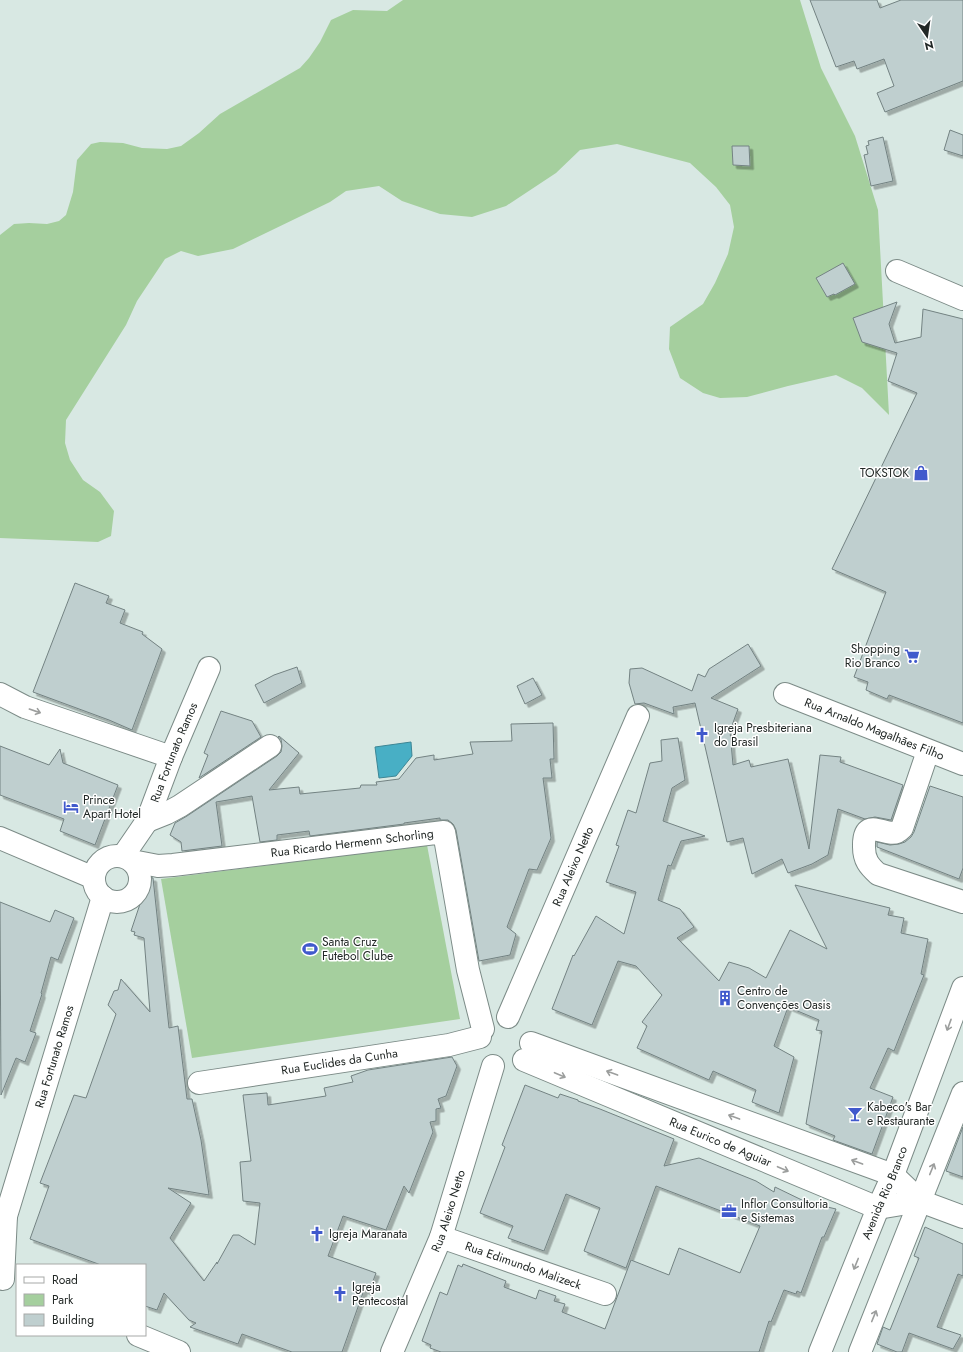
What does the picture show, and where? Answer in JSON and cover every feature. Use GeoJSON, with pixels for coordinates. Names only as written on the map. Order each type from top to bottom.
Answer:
{"type":"FeatureCollection","features":[{"type":"Feature","properties":{"kind":"street"},"geometry":{"type":"LineString","coordinates":[[897,271],[963,299]]}},
{"type":"Feature","properties":{"kind":"street","name":"Rua Fortunato Ramos"},"geometry":{"type":"LineString","coordinates":[[128,858],[147,821],[171,757],[209,668]]}},
{"type":"Feature","properties":{"kind":"street"},"geometry":{"type":"LineString","coordinates":[[0,694],[25,707],[171,757]]}},
{"type":"Feature","properties":{"kind":"street","name":"Rua Arnaldo Magalhães Filho"},"geometry":{"type":"LineString","coordinates":[[785,694],[963,764]]}},
{"type":"Feature","properties":{"kind":"street","name":"Rua Aleixo Netto"},"geometry":{"type":"LineString","coordinates":[[508,1017],[638,716]]}},
{"type":"Feature","properties":{"kind":"street"},"geometry":{"type":"LineString","coordinates":[[147,821],[180,806],[270,746]]}},
{"type":"Feature","properties":{"kind":"street"},"geometry":{"type":"LineString","coordinates":[[928,750],[902,828],[897,832],[875,829],[868,831],[864,838],[864,855],[869,866],[878,874],[963,902]]}},
{"type":"Feature","properties":{"kind":"street","name":"Rua Ricardo Hermenn Schorling"},"geometry":{"type":"LineString","coordinates":[[128,858],[158,866],[173,865],[444,832],[468,970],[482,1033]]}},
{"type":"Feature","properties":{"kind":"street"},"geometry":{"type":"LineString","coordinates":[[0,838],[94,878]]}},
{"type":"Feature","properties":{"kind":"street"},"geometry":{"type":"LineString","coordinates":[[115,855],[128,858],[139,868],[141,879],[139,889],[132,897],[123,901],[112,902],[103,898],[96,889],[94,878],[95,870],[106,858],[115,855]]}},
{"type":"Feature","properties":{"kind":"street","name":"Rua Fortunato Ramos"},"geometry":{"type":"LineString","coordinates":[[7,1281],[3,1222],[103,898]]}},
{"type":"Feature","properties":{"kind":"street","name":"Avenida Rio Branco"},"geometry":{"type":"LineString","coordinates":[[820,1352],[878,1208],[893,1175],[963,988]]}},
{"type":"Feature","properties":{"kind":"street"},"geometry":{"type":"LineString","coordinates":[[508,1017],[517,1020],[524,1026],[529,1034],[527,1052],[515,1066],[504,1068],[493,1066],[486,1060],[479,1046],[482,1033],[490,1022],[498,1018],[508,1017]]}},
{"type":"Feature","properties":{"kind":"street","name":"Rua Euclides da Cunha"},"geometry":{"type":"LineString","coordinates":[[199,1083],[449,1045],[482,1033]]}},
{"type":"Feature","properties":{"kind":"street"},"geometry":{"type":"LineString","coordinates":[[527,1052],[893,1175],[920,1201],[963,1217]]}},
{"type":"Feature","properties":{"kind":"street","name":"Rua Eurico de Aguiar"},"geometry":{"type":"LineString","coordinates":[[527,1052],[878,1208]]}},
{"type":"Feature","properties":{"kind":"street","name":"Rua Aleixo Netto"},"geometry":{"type":"LineString","coordinates":[[392,1352],[441,1237],[493,1066]]}},
{"type":"Feature","properties":{"kind":"street"},"geometry":{"type":"LineString","coordinates":[[860,1352],[963,1093]]}},
{"type":"Feature","properties":{"kind":"street"},"geometry":{"type":"LineString","coordinates":[[878,1208],[920,1201]]}},
{"type":"Feature","properties":{"kind":"street","name":"Rua Edimundo Malizeck"},"geometry":{"type":"LineString","coordinates":[[441,1237],[605,1294]]}},
{"type":"Feature","properties":{"kind":"street"},"geometry":{"type":"LineString","coordinates":[[140,1336],[179,1352]]}},
{"type":"Feature","properties":{"kind":"green space"},"geometry":{"type":"Polygon","coordinates":[[[403,0],[800,0],[821,68],[855,136],[878,210],[889,415],[862,388],[836,375],[747,397],[720,398],[703,393],[680,378],[669,349],[670,327],[703,304],[715,283],[728,254],[734,227],[730,205],[716,187],[690,163],[617,144],[580,150],[556,173],[506,206],[472,217],[440,214],[402,201],[379,186],[346,191],[330,202],[233,249],[198,256],[181,251],[165,259],[137,301],[126,325],[66,420],[65,443],[70,460],[83,480],[100,492],[114,511],[111,536],[98,542],[0,538],[0,235],[14,224],[47,224],[59,221],[66,215],[73,192],[77,160],[91,144],[100,142],[123,143],[142,148],[167,149],[181,146],[199,133],[220,114],[300,68],[320,42],[331,20],[353,10],[387,11],[403,0]]]}},
{"type":"Feature","properties":{"kind":"green space","name":"Santa Cruz Futebol Clube"},"geometry":{"type":"Polygon","coordinates":[[[427,845],[460,1019],[192,1058],[161,879],[427,845]]]}},
{"type":"Feature","properties":{"kind":"water"},"geometry":{"type":"Polygon","coordinates":[[[411,742],[412,756],[396,776],[379,778],[375,747],[411,742]]]}},
{"type":"Feature","properties":{"kind":"building"},"geometry":{"type":"Polygon","coordinates":[[[810,0],[877,0],[880,8],[901,0],[963,0],[963,81],[885,112],[877,93],[894,86],[884,59],[857,69],[854,61],[836,67],[810,0]]]}},
{"type":"Feature","properties":{"kind":"building"},"geometry":{"type":"Polygon","coordinates":[[[950,130],[963,135],[963,156],[944,150],[950,130]]]}},
{"type":"Feature","properties":{"kind":"building"},"geometry":{"type":"Polygon","coordinates":[[[883,137],[893,181],[871,186],[864,155],[868,154],[866,146],[869,145],[868,141],[883,137]]]}},
{"type":"Feature","properties":{"kind":"building"},"geometry":{"type":"Polygon","coordinates":[[[732,146],[749,146],[750,166],[733,165],[732,146]]]}},
{"type":"Feature","properties":{"kind":"building"},"geometry":{"type":"Polygon","coordinates":[[[843,263],[855,284],[835,295],[834,294],[827,297],[816,278],[843,263]]]}},
{"type":"Feature","properties":{"kind":"building"},"geometry":{"type":"Polygon","coordinates":[[[897,302],[889,324],[895,343],[921,337],[923,309],[963,319],[963,723],[889,695],[887,699],[866,690],[868,682],[854,677],[886,592],[832,569],[917,393],[888,381],[897,353],[862,342],[853,318],[897,302]]]}},
{"type":"Feature","properties":{"kind":"building"},"geometry":{"type":"Polygon","coordinates":[[[75,583],[109,596],[106,603],[125,610],[120,623],[143,632],[142,634],[162,649],[132,730],[33,692],[75,583]]]}},
{"type":"Feature","properties":{"kind":"building"},"geometry":{"type":"Polygon","coordinates":[[[748,644],[761,666],[711,698],[738,709],[730,731],[733,765],[749,760],[751,767],[788,759],[809,849],[820,755],[841,757],[840,762],[903,785],[891,820],[875,817],[865,819],[838,809],[828,855],[812,864],[788,873],[782,859],[752,874],[743,838],[727,842],[695,703],[673,707],[674,714],[644,703],[635,704],[629,683],[630,669],[642,668],[692,691],[698,674],[705,677],[709,669],[748,644]]]}},
{"type":"Feature","properties":{"kind":"building"},"geometry":{"type":"Polygon","coordinates":[[[297,667],[302,683],[264,703],[255,685],[274,675],[297,667]]]}},
{"type":"Feature","properties":{"kind":"building"},"geometry":{"type":"Polygon","coordinates":[[[533,678],[542,695],[525,704],[517,686],[533,678]]]}},
{"type":"Feature","properties":{"kind":"building"},"geometry":{"type":"Polygon","coordinates":[[[221,711],[252,721],[261,737],[199,778],[208,755],[204,753],[221,711]]]}},
{"type":"Feature","properties":{"kind":"building"},"geometry":{"type":"Polygon","coordinates":[[[553,723],[554,759],[550,759],[552,778],[543,778],[551,838],[537,870],[529,869],[507,927],[516,934],[510,955],[479,961],[456,830],[453,824],[448,820],[440,820],[440,818],[310,836],[309,831],[277,835],[277,840],[260,842],[252,796],[216,802],[222,846],[182,851],[181,842],[170,835],[175,823],[277,756],[281,752],[282,746],[281,739],[278,737],[279,736],[299,753],[269,790],[299,787],[300,794],[360,788],[361,785],[377,785],[376,782],[399,779],[416,758],[434,755],[434,760],[473,754],[470,742],[512,741],[511,724],[553,723]]]}},
{"type":"Feature","properties":{"kind":"building"},"geometry":{"type":"Polygon","coordinates":[[[678,738],[685,780],[672,788],[663,821],[705,836],[681,841],[671,866],[668,865],[658,900],[680,909],[694,927],[677,938],[719,981],[729,962],[749,968],[766,978],[790,930],[827,949],[795,885],[890,908],[888,915],[904,918],[901,933],[928,939],[921,974],[924,975],[894,1051],[888,1048],[870,1088],[893,1097],[872,1154],[833,1140],[835,1136],[806,1124],[822,1031],[816,1030],[819,1020],[788,1007],[774,1046],[794,1057],[779,1113],[752,1102],[756,1090],[713,1071],[709,1080],[637,1048],[647,1026],[642,1022],[662,995],[636,966],[618,961],[592,1025],[552,1009],[573,955],[574,956],[596,916],[624,934],[636,892],[606,882],[619,846],[616,845],[628,810],[636,813],[650,763],[662,761],[661,740],[678,738]]]}},
{"type":"Feature","properties":{"kind":"building","name":"Prince Apart Hotel"},"geometry":{"type":"Polygon","coordinates":[[[0,746],[49,765],[60,749],[63,763],[118,785],[95,845],[60,831],[64,819],[0,795],[0,746]]]}},
{"type":"Feature","properties":{"kind":"building"},"geometry":{"type":"Polygon","coordinates":[[[930,786],[963,797],[963,868],[959,879],[877,847],[877,842],[890,845],[899,844],[905,842],[911,837],[930,786]]]}},
{"type":"Feature","properties":{"kind":"building"},"geometry":{"type":"Polygon","coordinates":[[[149,877],[153,878],[169,1028],[178,1026],[187,1099],[192,1099],[201,1140],[209,1195],[168,1188],[191,1203],[170,1238],[204,1281],[217,1262],[217,1264],[233,1235],[239,1235],[255,1245],[260,1203],[243,1201],[240,1162],[251,1161],[243,1095],[267,1093],[268,1105],[326,1096],[324,1088],[353,1082],[351,1076],[368,1070],[452,1057],[457,1066],[446,1096],[438,1099],[441,1108],[436,1109],[436,1121],[430,1122],[433,1132],[409,1193],[404,1186],[386,1230],[343,1216],[328,1256],[376,1273],[369,1292],[364,1290],[342,1352],[292,1352],[242,1334],[238,1344],[190,1327],[196,1323],[189,1320],[164,1293],[157,1310],[146,1306],[146,1264],[98,1264],[30,1239],[49,1186],[40,1183],[74,1095],[86,1098],[116,1014],[108,1005],[114,991],[118,990],[121,979],[150,1012],[144,938],[134,935],[135,932],[131,931],[149,877]]]}},
{"type":"Feature","properties":{"kind":"building"},"geometry":{"type":"Polygon","coordinates":[[[0,902],[50,922],[55,910],[74,918],[58,960],[51,957],[41,993],[42,994],[30,1031],[36,1033],[25,1062],[16,1058],[1,1095],[0,902]]]}},
{"type":"Feature","properties":{"kind":"building"},"geometry":{"type":"Polygon","coordinates":[[[525,1085],[558,1098],[560,1094],[578,1100],[674,1139],[664,1166],[699,1158],[756,1181],[774,1192],[775,1187],[806,1202],[836,1209],[824,1237],[822,1237],[801,1293],[797,1291],[796,1294],[784,1290],[771,1322],[769,1321],[759,1352],[441,1352],[430,1348],[431,1345],[422,1341],[440,1292],[447,1295],[458,1265],[462,1267],[463,1264],[506,1281],[504,1287],[536,1299],[539,1290],[556,1296],[554,1301],[565,1304],[562,1312],[605,1329],[631,1260],[669,1275],[679,1248],[740,1273],[760,1226],[656,1186],[626,1268],[584,1251],[600,1208],[566,1194],[544,1251],[508,1238],[513,1226],[480,1213],[505,1147],[502,1145],[525,1085]]]}},
{"type":"Feature","properties":{"kind":"building"},"geometry":{"type":"Polygon","coordinates":[[[963,1127],[963,1177],[946,1171],[963,1127]]]}},
{"type":"Feature","properties":{"kind":"building"},"geometry":{"type":"Polygon","coordinates":[[[925,1227],[963,1244],[963,1276],[958,1274],[937,1327],[961,1335],[953,1349],[909,1333],[902,1352],[897,1352],[877,1344],[883,1327],[890,1330],[919,1258],[914,1256],[925,1227]]]}},
{"type":"Feature","properties":{"kind":"place","name":"TOKSTOK"},"geometry":{"type":"Point","coordinates":[921,473]}},
{"type":"Feature","properties":{"kind":"place","name":"Shopping Rio Branco"},"geometry":{"type":"Point","coordinates":[912,656]}},
{"type":"Feature","properties":{"kind":"place","name":"Igreja Presbiteriana do Brasil"},"geometry":{"type":"Point","coordinates":[702,735]}},
{"type":"Feature","properties":{"kind":"place","name":"Prince Apart Hotel"},"geometry":{"type":"Point","coordinates":[71,807]}},
{"type":"Feature","properties":{"kind":"place","name":"Santa Cruz Futebol Clube"},"geometry":{"type":"Point","coordinates":[310,949]}},
{"type":"Feature","properties":{"kind":"place","name":"Centro de Convenções Oasis"},"geometry":{"type":"Point","coordinates":[725,998]}},
{"type":"Feature","properties":{"kind":"place","name":"Kabeco's Bar e Restaurante"},"geometry":{"type":"Point","coordinates":[855,1114]}},
{"type":"Feature","properties":{"kind":"place","name":"Inflor Consultoria e Sistemas"},"geometry":{"type":"Point","coordinates":[729,1211]}},
{"type":"Feature","properties":{"kind":"place","name":"Igreja Maranata"},"geometry":{"type":"Point","coordinates":[317,1234]}},
{"type":"Feature","properties":{"kind":"place","name":"Igreja Pentecostal"},"geometry":{"type":"Point","coordinates":[340,1294]}}]}
